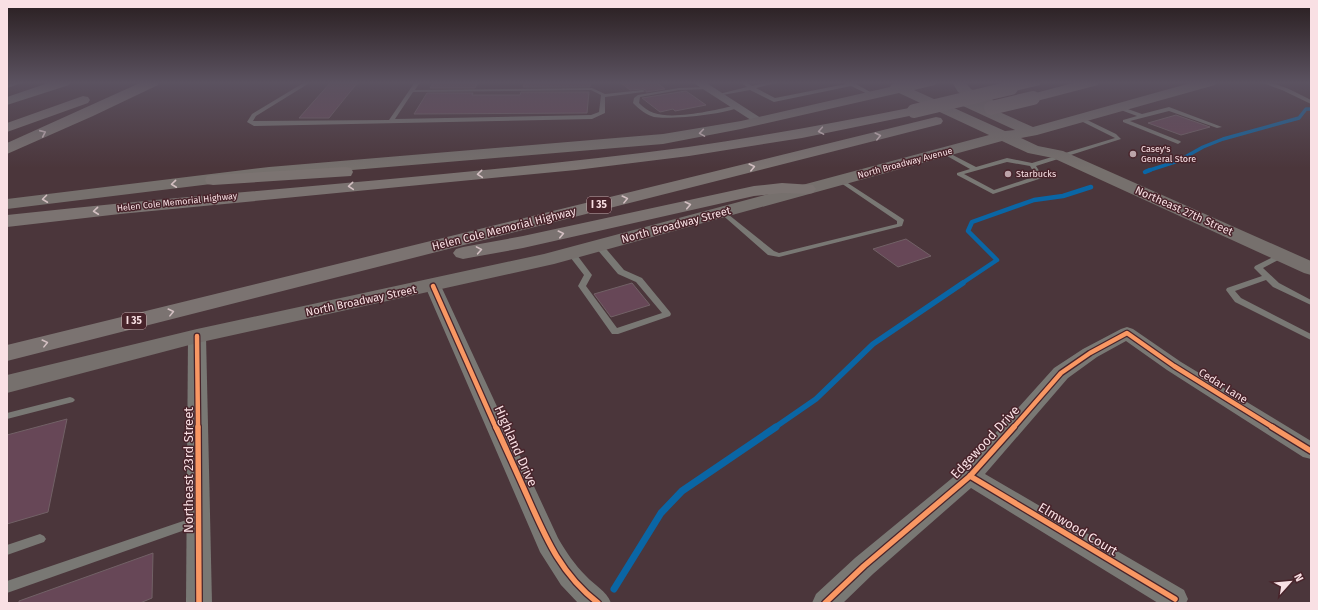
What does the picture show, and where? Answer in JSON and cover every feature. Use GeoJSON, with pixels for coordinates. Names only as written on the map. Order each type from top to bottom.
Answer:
{"type":"FeatureCollection","features":[{"type":"Feature","properties":{"kind":"highway"},"geometry":{"type":"LineString","coordinates":[[7,128],[57,110]]}},
{"type":"Feature","properties":{"kind":"highway"},"geometry":{"type":"LineString","coordinates":[[7,149],[93,110]]}},
{"type":"Feature","properties":{"kind":"highway","name":"Helen Cole Memorial Highway"},"geometry":{"type":"LineString","coordinates":[[7,222],[168,203],[559,167],[672,154],[797,135],[916,110]]}},
{"type":"Feature","properties":{"kind":"highway","name":"Helen Cole Memorial Highway"},"geometry":{"type":"LineString","coordinates":[[7,353],[980,110]]}},
{"type":"Feature","properties":{"kind":"highway"},"geometry":{"type":"LineString","coordinates":[[213,180],[556,157],[672,154]]}},
{"type":"Feature","properties":{"kind":"highway"},"geometry":{"type":"LineString","coordinates":[[262,289],[523,242],[764,189],[807,189]]}},
{"type":"Feature","properties":{"kind":"main road"},"geometry":{"type":"LineString","coordinates":[[7,204],[269,172],[628,142],[716,130],[802,110]]}},
{"type":"Feature","properties":{"kind":"main road","name":"Northeast 27th Street"},"geometry":{"type":"LineString","coordinates":[[948,110],[1034,150],[1060,155],[1311,269]]}},
{"type":"Feature","properties":{"kind":"main road"},"geometry":{"type":"LineString","coordinates":[[985,110],[1058,144],[1060,155]]}},
{"type":"Feature","properties":{"kind":"main road"},"geometry":{"type":"LineString","coordinates":[[1007,110],[1020,116],[1042,121],[1074,121]]}},
{"type":"Feature","properties":{"kind":"main road"},"geometry":{"type":"LineString","coordinates":[[1032,132],[1111,110]]}},
{"type":"Feature","properties":{"kind":"main road","name":"North Broadway Avenue"},"geometry":{"type":"LineString","coordinates":[[807,189],[1003,136],[1032,132]]}},
{"type":"Feature","properties":{"kind":"main road","name":"North Broadway Street"},"geometry":{"type":"LineString","coordinates":[[7,384],[197,336],[433,286],[571,253],[807,189]]}},
{"type":"Feature","properties":{"kind":"street"},"geometry":{"type":"LineString","coordinates":[[743,110],[758,120]]}},
{"type":"Feature","properties":{"kind":"street","name":"Highland Drive"},"geometry":{"type":"LineString","coordinates":[[433,286],[549,545],[561,566],[577,585],[598,603]]}},
{"type":"Feature","properties":{"kind":"street","name":"Cedar Lane"},"geometry":{"type":"LineString","coordinates":[[1127,333],[1174,366],[1311,451]]}},
{"type":"Feature","properties":{"kind":"street","name":"Edgewood Drive"},"geometry":{"type":"LineString","coordinates":[[825,603],[864,566],[970,476],[1061,373],[1090,353],[1127,333]]}},
{"type":"Feature","properties":{"kind":"street","name":"Northeast 23rd Street"},"geometry":{"type":"LineString","coordinates":[[197,336],[199,603]]}},
{"type":"Feature","properties":{"kind":"street","name":"Elmwood Court"},"geometry":{"type":"LineString","coordinates":[[970,476],[1175,599]]}},
{"type":"Feature","properties":{"kind":"lane"},"geometry":{"type":"LineString","coordinates":[[260,110],[250,119],[250,122],[254,124],[592,117],[599,116],[602,110]]}},
{"type":"Feature","properties":{"kind":"lane"},"geometry":{"type":"LineString","coordinates":[[391,121],[398,110]]}},
{"type":"Feature","properties":{"kind":"lane"},"geometry":{"type":"LineString","coordinates":[[646,110],[652,115],[659,116],[671,116],[712,110]]}},
{"type":"Feature","properties":{"kind":"lane"},"geometry":{"type":"LineString","coordinates":[[1127,110],[1142,116]]}},
{"type":"Feature","properties":{"kind":"lane"},"geometry":{"type":"LineString","coordinates":[[1163,110],[1125,121],[1178,142]]}},
{"type":"Feature","properties":{"kind":"lane"},"geometry":{"type":"LineString","coordinates":[[1173,110],[1219,127]]}},
{"type":"Feature","properties":{"kind":"lane"},"geometry":{"type":"LineString","coordinates":[[1032,165],[1040,177],[993,192],[959,174],[1008,160],[1032,165],[1060,155],[1118,139],[1074,121]]}},
{"type":"Feature","properties":{"kind":"lane"},"geometry":{"type":"LineString","coordinates":[[943,152],[975,169]]}},
{"type":"Feature","properties":{"kind":"lane"},"geometry":{"type":"LineString","coordinates":[[722,212],[771,253],[779,255],[900,225],[901,220],[840,180]]}},
{"type":"Feature","properties":{"kind":"lane"},"geometry":{"type":"LineString","coordinates":[[571,253],[588,275],[582,286],[615,332],[667,314],[639,280],[621,272],[599,246]]}},
{"type":"Feature","properties":{"kind":"lane"},"geometry":{"type":"LineString","coordinates":[[1282,256],[1258,268],[1276,285],[1311,303]]}},
{"type":"Feature","properties":{"kind":"lane"},"geometry":{"type":"LineString","coordinates":[[1267,276],[1230,290],[1238,300],[1311,337]]}},
{"type":"Feature","properties":{"kind":"lane"},"geometry":{"type":"LineString","coordinates":[[7,416],[70,400]]}},
{"type":"Feature","properties":{"kind":"lane"},"geometry":{"type":"LineString","coordinates":[[7,587],[198,521]]}},
{"type":"Feature","properties":{"kind":"lane"},"geometry":{"type":"LineString","coordinates":[[7,550],[40,539]]}},
{"type":"Feature","properties":{"kind":"building"},"geometry":{"type":"Polygon","coordinates":[[[306,110],[335,110],[329,118],[299,118],[306,110]]]}},
{"type":"Feature","properties":{"kind":"building"},"geometry":{"type":"Polygon","coordinates":[[[416,110],[587,110],[587,113],[414,114],[416,110]]]}},
{"type":"Feature","properties":{"kind":"building"},"geometry":{"type":"Polygon","coordinates":[[[1176,115],[1210,127],[1181,135],[1148,123],[1176,115]]]}},
{"type":"Feature","properties":{"kind":"building"},"geometry":{"type":"Polygon","coordinates":[[[906,239],[931,256],[898,267],[873,249],[906,239]]]}},
{"type":"Feature","properties":{"kind":"building"},"geometry":{"type":"Polygon","coordinates":[[[632,283],[650,305],[611,317],[594,294],[632,283]]]}},
{"type":"Feature","properties":{"kind":"building"},"geometry":{"type":"Polygon","coordinates":[[[67,419],[48,512],[7,524],[7,435],[67,419]]]}},
{"type":"Feature","properties":{"kind":"building"},"geometry":{"type":"Polygon","coordinates":[[[153,553],[152,598],[140,603],[19,603],[19,601],[153,553]]]}},
{"type":"Feature","properties":{"kind":"waterway"},"geometry":{"type":"LineString","coordinates":[[1150,170],[1178,161],[1203,147],[1223,139],[1299,118],[1305,110]]}},
{"type":"Feature","properties":{"kind":"waterway"},"geometry":{"type":"LineString","coordinates":[[1145,172],[1150,170]]}},
{"type":"Feature","properties":{"kind":"waterway"},"geometry":{"type":"LineString","coordinates":[[961,284],[997,260],[968,231],[972,222],[1034,200],[1063,196],[1091,187]]}},
{"type":"Feature","properties":{"kind":"waterway"},"geometry":{"type":"LineString","coordinates":[[774,428],[816,399],[873,344],[963,283]]}},
{"type":"Feature","properties":{"kind":"waterway"},"geometry":{"type":"LineString","coordinates":[[614,589],[661,513],[682,491],[776,427]]}},
{"type":"Feature","properties":{"kind":"cycle path"},"geometry":{"type":"LineString","coordinates":[[433,286],[549,545],[570,577],[598,603]]}},
{"type":"Feature","properties":{"kind":"cycle path"},"geometry":{"type":"LineString","coordinates":[[825,603],[864,566],[970,476],[1061,373],[1090,353],[1127,333],[1174,366],[1311,451]]}},
{"type":"Feature","properties":{"kind":"cycle path"},"geometry":{"type":"LineString","coordinates":[[197,336],[199,603]]}},
{"type":"Feature","properties":{"kind":"cycle path"},"geometry":{"type":"LineString","coordinates":[[970,476],[1175,599]]}},
{"type":"Feature","properties":{"kind":"place","name":"Casey's General Store"},"geometry":{"type":"Point","coordinates":[1133,154]}},
{"type":"Feature","properties":{"kind":"place","name":"Starbucks"},"geometry":{"type":"Point","coordinates":[1008,174]}}]}
